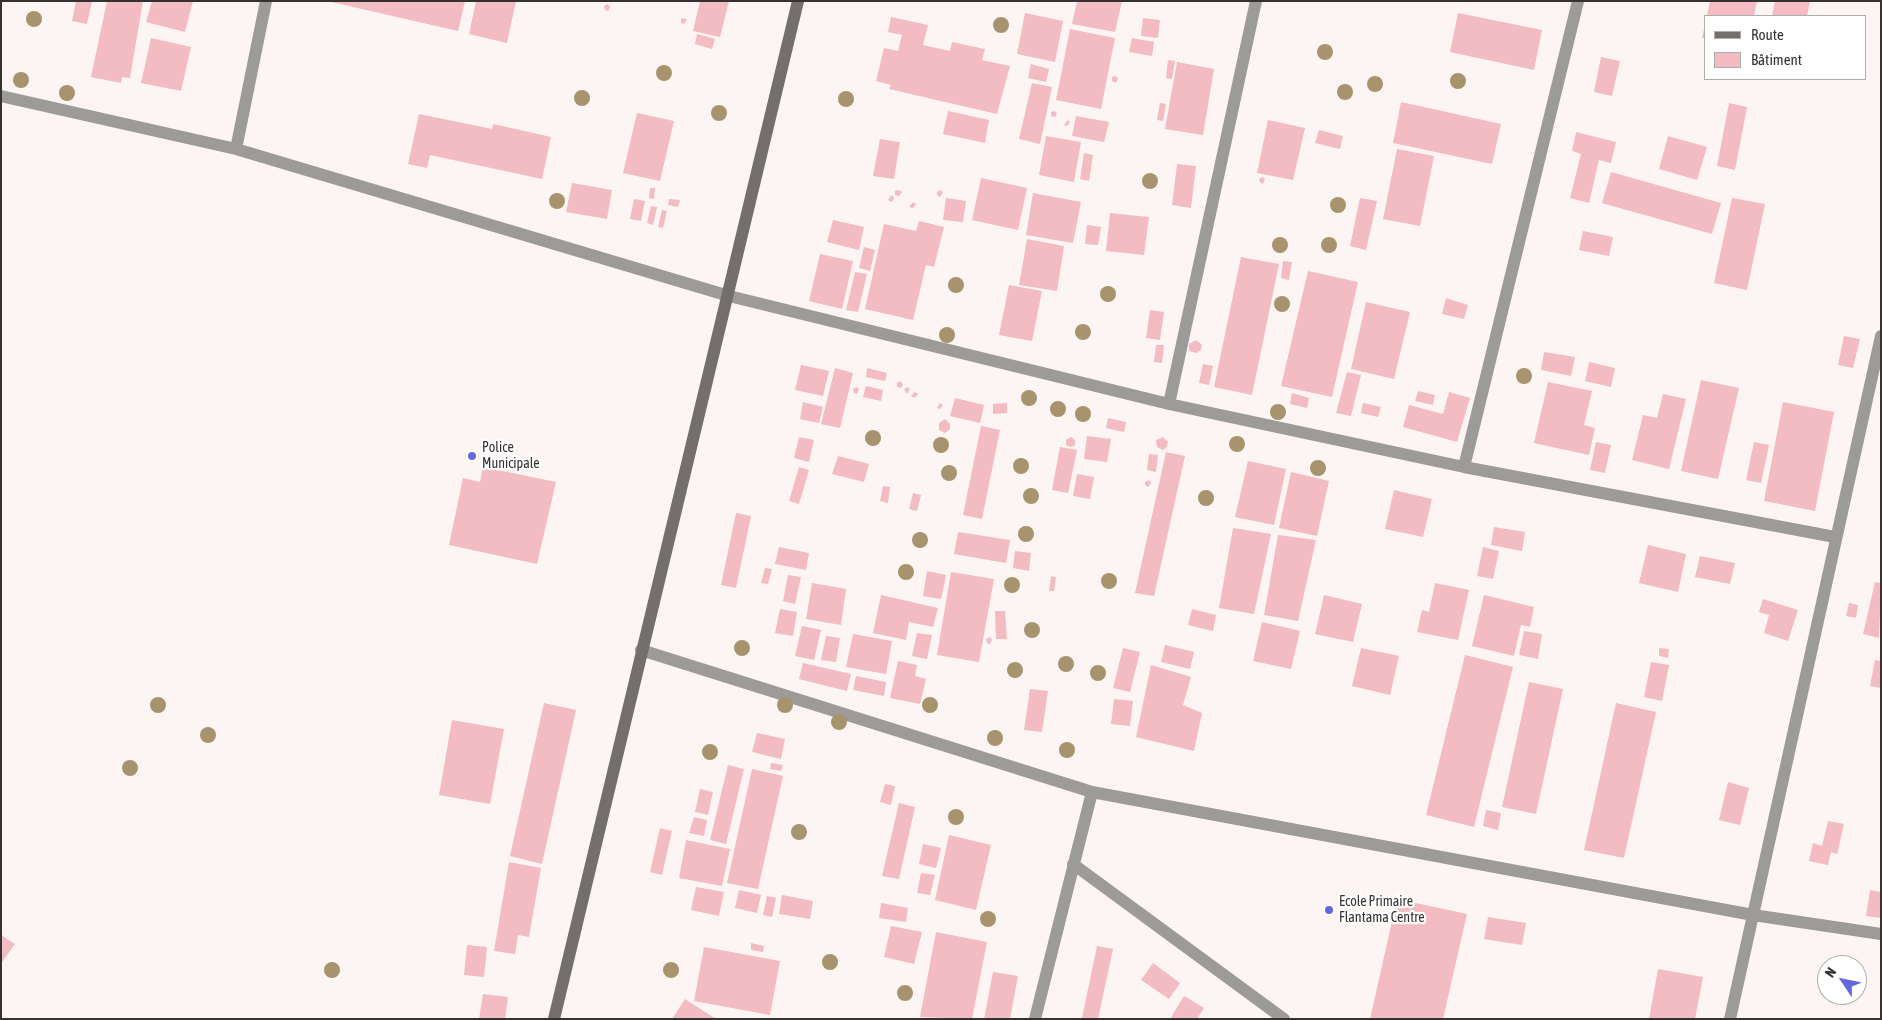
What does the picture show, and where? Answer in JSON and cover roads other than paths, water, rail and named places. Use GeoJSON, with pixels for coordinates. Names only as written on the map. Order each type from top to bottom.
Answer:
{"type":"FeatureCollection","features":[{"type":"Feature","properties":{"kind":"main road"},"geometry":{"type":"LineString","coordinates":[[554,1019],[641,650],[729,296],[798,1]]}},
{"type":"Feature","properties":{"kind":"street"},"geometry":{"type":"LineString","coordinates":[[236,148],[266,1]]}},
{"type":"Feature","properties":{"kind":"street"},"geometry":{"type":"LineString","coordinates":[[1169,404],[1256,1]]}},
{"type":"Feature","properties":{"kind":"street"},"geometry":{"type":"LineString","coordinates":[[1464,467],[1578,1]]}},
{"type":"Feature","properties":{"kind":"street"},"geometry":{"type":"LineString","coordinates":[[1,96],[236,148],[729,296],[1169,404],[1464,467],[1835,537]]}},
{"type":"Feature","properties":{"kind":"street"},"geometry":{"type":"LineString","coordinates":[[1730,1019],[1835,537],[1881,336]]}},
{"type":"Feature","properties":{"kind":"street"},"geometry":{"type":"LineString","coordinates":[[641,650],[1092,792],[1753,915],[1881,934]]}},
{"type":"Feature","properties":{"kind":"street"},"geometry":{"type":"LineString","coordinates":[[1035,1019],[1092,792]]}},
{"type":"Feature","properties":{"kind":"street"},"geometry":{"type":"LineString","coordinates":[[1074,864],[1284,1019]]}},
{"type":"Feature","properties":{"kind":"place","name":"Police Municipale"},"geometry":{"type":"Point","coordinates":[472,456]}},
{"type":"Feature","properties":{"kind":"place","name":"Ecole Primaire Flantama Centre"},"geometry":{"type":"Point","coordinates":[1329,910]}}]}
